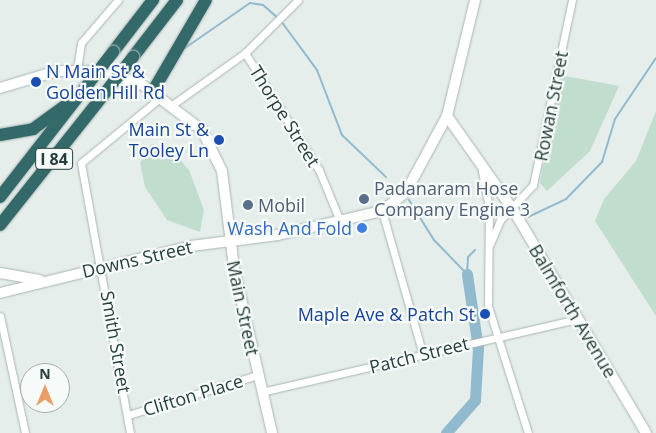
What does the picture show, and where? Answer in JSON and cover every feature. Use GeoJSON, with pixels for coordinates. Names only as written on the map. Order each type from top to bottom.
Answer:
{"type":"FeatureCollection","features":[{"type":"Feature","properties":{"kind":"highway","name":"I 84"},"geometry":{"type":"LineString","coordinates":[[0,196],[153,0]]}},
{"type":"Feature","properties":{"kind":"highway","name":"I 84"},"geometry":{"type":"LineString","coordinates":[[0,225],[106,93],[177,0]]}},
{"type":"Feature","properties":{"kind":"highway"},"geometry":{"type":"LineString","coordinates":[[157,94],[206,0]]}},
{"type":"Feature","properties":{"kind":"highway"},"geometry":{"type":"LineString","coordinates":[[0,135],[38,126],[85,88]]}},
{"type":"Feature","properties":{"kind":"main road"},"geometry":{"type":"LineString","coordinates":[[382,211],[394,203],[411,184],[447,116],[475,0]]}},
{"type":"Feature","properties":{"kind":"main road"},"geometry":{"type":"LineString","coordinates":[[3,86],[77,69]]}},
{"type":"Feature","properties":{"kind":"main road","name":"Main Street"},"geometry":{"type":"LineString","coordinates":[[77,69],[129,80],[157,94],[202,130],[216,152],[230,242],[257,375],[272,433]]}},
{"type":"Feature","properties":{"kind":"main road","name":"Balmforth Avenue"},"geometry":{"type":"LineString","coordinates":[[447,116],[512,208],[646,433]]}},
{"type":"Feature","properties":{"kind":"main road","name":"Downs Street"},"geometry":{"type":"LineString","coordinates":[[0,293],[46,280],[382,211]]}},
{"type":"Feature","properties":{"kind":"main road","name":"Downs Street"},"geometry":{"type":"LineString","coordinates":[[0,273],[46,280]]}},
{"type":"Feature","properties":{"kind":"street"},"geometry":{"type":"LineString","coordinates":[[77,69],[81,42],[118,0]]}},
{"type":"Feature","properties":{"kind":"street","name":"Thorpe Street"},"geometry":{"type":"LineString","coordinates":[[298,0],[245,53],[320,170],[340,221]]}},
{"type":"Feature","properties":{"kind":"street","name":"Rowan Street"},"geometry":{"type":"LineString","coordinates":[[486,256],[493,233],[512,208],[529,192],[538,170],[572,0]]}},
{"type":"Feature","properties":{"kind":"street"},"geometry":{"type":"LineString","coordinates":[[172,105],[245,53]]}},
{"type":"Feature","properties":{"kind":"street","name":"Smith Street"},"geometry":{"type":"LineString","coordinates":[[130,433],[103,268],[81,163],[157,94]]}},
{"type":"Feature","properties":{"kind":"street","name":"Rowan Street"},"geometry":{"type":"LineString","coordinates":[[478,161],[489,206],[486,256],[488,306],[528,433]]}},
{"type":"Feature","properties":{"kind":"street"},"geometry":{"type":"LineString","coordinates":[[382,211],[423,355]]}},
{"type":"Feature","properties":{"kind":"street"},"geometry":{"type":"LineString","coordinates":[[0,316],[25,433]]}},
{"type":"Feature","properties":{"kind":"street","name":"Patch Street"},"geometry":{"type":"LineString","coordinates":[[262,392],[577,319]]}},
{"type":"Feature","properties":{"kind":"street","name":"Clifton Place"},"geometry":{"type":"LineString","coordinates":[[128,415],[257,375]]}},
{"type":"Feature","properties":{"kind":"green space"},"geometry":{"type":"Polygon","coordinates":[[[560,75],[619,86],[590,151],[547,191],[540,183],[560,75]]]}},
{"type":"Feature","properties":{"kind":"green space"},"geometry":{"type":"Polygon","coordinates":[[[656,111],[656,316],[595,221],[604,199],[636,161],[656,111]]]}},
{"type":"Feature","properties":{"kind":"green space"},"geometry":{"type":"Polygon","coordinates":[[[152,144],[171,150],[189,170],[204,210],[200,232],[167,220],[145,187],[140,163],[152,144]]]}},
{"type":"Feature","properties":{"kind":"waterway"},"geometry":{"type":"LineString","coordinates":[[185,48],[250,3],[263,5],[278,18]]}},
{"type":"Feature","properties":{"kind":"waterway"},"geometry":{"type":"LineString","coordinates":[[281,21],[317,70],[342,135],[386,177]]}},
{"type":"Feature","properties":{"kind":"waterway"},"geometry":{"type":"LineString","coordinates":[[528,217],[566,199],[602,162],[615,119],[656,58]]}},
{"type":"Feature","properties":{"kind":"waterway"},"geometry":{"type":"LineString","coordinates":[[409,200],[434,240],[467,274]]}},
{"type":"Feature","properties":{"kind":"waterway"},"geometry":{"type":"LineString","coordinates":[[467,273],[468,257],[475,250]]}},
{"type":"Feature","properties":{"kind":"waterway"},"geometry":{"type":"LineString","coordinates":[[446,433],[475,400],[478,348],[467,274]]}},
{"type":"Feature","properties":{"kind":"place","name":"N Main St & Golden Hill Rd"},"geometry":{"type":"Point","coordinates":[36,82]}},
{"type":"Feature","properties":{"kind":"place","name":"Main St & Tooley Ln"},"geometry":{"type":"Point","coordinates":[219,140]}},
{"type":"Feature","properties":{"kind":"place","name":"Padanaram Hose Company Engine 3"},"geometry":{"type":"Point","coordinates":[364,199]}},
{"type":"Feature","properties":{"kind":"place","name":"Mobil"},"geometry":{"type":"Point","coordinates":[248,205]}},
{"type":"Feature","properties":{"kind":"place","name":"Wash And Fold"},"geometry":{"type":"Point","coordinates":[362,228]}},
{"type":"Feature","properties":{"kind":"place","name":"Maple Ave & Patch St"},"geometry":{"type":"Point","coordinates":[485,314]}}]}
